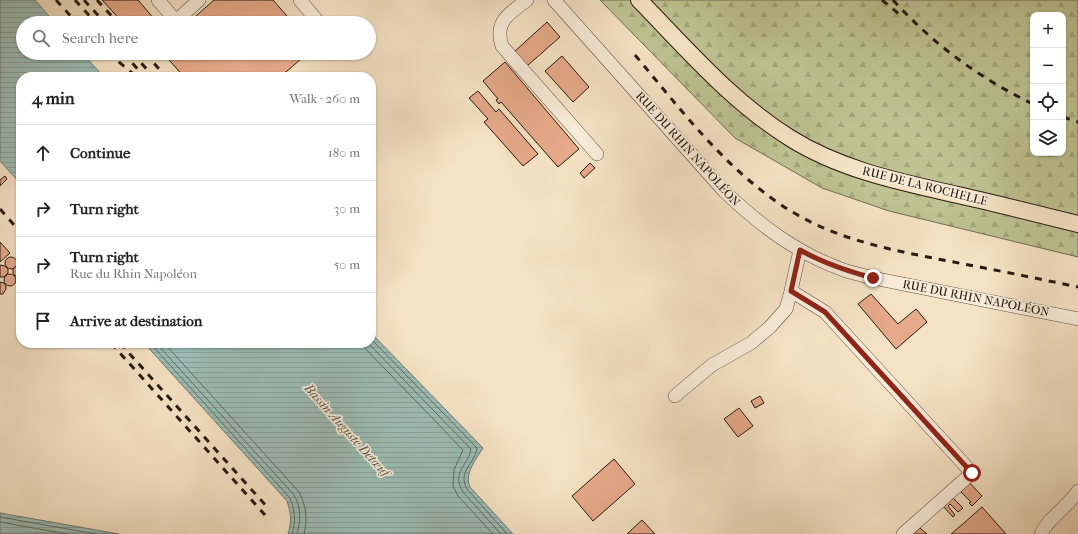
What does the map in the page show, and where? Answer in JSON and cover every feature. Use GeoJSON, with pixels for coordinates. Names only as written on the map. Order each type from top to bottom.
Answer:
{"type":"FeatureCollection","features":[{"type":"Feature","properties":{"kind":"main road","name":"RUE DE LA ROCHELLE"},"geometry":{"type":"LineString","coordinates":[[639,0],[722,84],[755,113],[790,139],[852,168],[886,179],[1078,224]]}},
{"type":"Feature","properties":{"kind":"street"},"geometry":{"type":"LineString","coordinates":[[158,0],[172,16]]}},
{"type":"Feature","properties":{"kind":"street"},"geometry":{"type":"LineString","coordinates":[[181,16],[199,0]]}},
{"type":"Feature","properties":{"kind":"street"},"geometry":{"type":"LineString","coordinates":[[300,0],[313,16]]}},
{"type":"Feature","properties":{"kind":"street"},"geometry":{"type":"LineString","coordinates":[[527,0],[504,18],[499,33],[502,46],[597,154]]}},
{"type":"Feature","properties":{"kind":"street","name":"RUE DU RHIN NAPOLÉON"},"geometry":{"type":"LineString","coordinates":[[554,0],[724,192],[752,218],[782,240],[816,259],[842,269],[873,278],[1078,319]]}},
{"type":"Feature","properties":{"kind":"street"},"geometry":{"type":"LineString","coordinates":[[675,396],[712,365],[751,343],[770,327],[786,309],[800,250]]}},
{"type":"Feature","properties":{"kind":"street"},"geometry":{"type":"LineString","coordinates":[[791,291],[825,312],[972,473],[903,534]]}},
{"type":"Feature","properties":{"kind":"street"},"geometry":{"type":"LineString","coordinates":[[1041,534],[1044,527],[1073,499],[1078,491]]}},
{"type":"Feature","properties":{"kind":"green space"},"geometry":{"type":"Polygon","coordinates":[[[600,0],[1078,0],[1078,257],[889,211],[822,188],[735,138],[600,0]]]}},
{"type":"Feature","properties":{"kind":"water"},"geometry":{"type":"Polygon","coordinates":[[[0,0],[35,0],[49,16],[16,16],[16,60],[88,60],[99,72],[16,72],[16,179],[0,161],[0,0]]]}},
{"type":"Feature","properties":{"kind":"water","name":"Bassin Auguste Detœuf"},"geometry":{"type":"Polygon","coordinates":[[[376,338],[483,448],[474,462],[470,472],[470,487],[513,534],[288,534],[290,517],[287,501],[149,348],[376,348],[376,338]]]}},
{"type":"Feature","properties":{"kind":"water"},"geometry":{"type":"Polygon","coordinates":[[[0,513],[119,534],[0,534],[0,513]]]}},
{"type":"Feature","properties":{"kind":"building"},"geometry":{"type":"Polygon","coordinates":[[[102,0],[138,0],[152,16],[117,16],[102,0]]]}},
{"type":"Feature","properties":{"kind":"building"},"geometry":{"type":"Polygon","coordinates":[[[214,0],[273,0],[287,16],[196,16],[214,0]]]}},
{"type":"Feature","properties":{"kind":"building"},"geometry":{"type":"Polygon","coordinates":[[[547,22],[560,37],[527,66],[514,52],[547,22]]]}},
{"type":"Feature","properties":{"kind":"building"},"geometry":{"type":"Polygon","coordinates":[[[562,56],[589,87],[573,102],[545,71],[562,56]]]}},
{"type":"Feature","properties":{"kind":"building"},"geometry":{"type":"Polygon","coordinates":[[[169,60],[300,60],[286,72],[180,72],[169,60]]]}},
{"type":"Feature","properties":{"kind":"building"},"geometry":{"type":"Polygon","coordinates":[[[505,62],[579,149],[558,167],[501,102],[499,104],[496,100],[498,99],[483,81],[505,62]]]}},
{"type":"Feature","properties":{"kind":"building"},"geometry":{"type":"Polygon","coordinates":[[[478,91],[496,112],[499,109],[538,154],[523,166],[484,122],[488,119],[469,98],[478,91]]]}},
{"type":"Feature","properties":{"kind":"building"},"geometry":{"type":"Polygon","coordinates":[[[590,163],[595,168],[584,178],[580,173],[590,163]]]}},
{"type":"Feature","properties":{"kind":"building"},"geometry":{"type":"Polygon","coordinates":[[[5,176],[7,179],[0,186],[0,180],[5,176]]]}},
{"type":"Feature","properties":{"kind":"building"},"geometry":{"type":"Polygon","coordinates":[[[0,242],[10,253],[0,262],[0,242]]]}},
{"type":"Feature","properties":{"kind":"building"},"geometry":{"type":"Polygon","coordinates":[[[9,257],[13,257],[15,259],[16,266],[13,269],[9,269],[5,265],[5,261],[9,257]]]}},
{"type":"Feature","properties":{"kind":"building"},"geometry":{"type":"Polygon","coordinates":[[[0,265],[5,266],[8,269],[8,273],[4,277],[0,277],[0,265]]]}},
{"type":"Feature","properties":{"kind":"building"},"geometry":{"type":"Polygon","coordinates":[[[16,266],[16,276],[13,273],[13,269],[16,266]]]}},
{"type":"Feature","properties":{"kind":"building"},"geometry":{"type":"Polygon","coordinates":[[[8,274],[12,274],[16,280],[12,286],[8,286],[4,282],[4,278],[8,274]]]}},
{"type":"Feature","properties":{"kind":"building"},"geometry":{"type":"Polygon","coordinates":[[[0,282],[4,283],[6,286],[3,294],[0,294],[0,282]]]}},
{"type":"Feature","properties":{"kind":"building"},"geometry":{"type":"Polygon","coordinates":[[[871,294],[898,324],[916,309],[927,322],[896,349],[858,304],[871,294]]]}},
{"type":"Feature","properties":{"kind":"building"},"geometry":{"type":"Polygon","coordinates":[[[760,396],[764,403],[755,408],[751,401],[760,396]]]}},
{"type":"Feature","properties":{"kind":"building"},"geometry":{"type":"Polygon","coordinates":[[[739,408],[753,426],[738,437],[724,419],[739,408]]]}},
{"type":"Feature","properties":{"kind":"building"},"geometry":{"type":"Polygon","coordinates":[[[614,459],[635,484],[593,521],[572,496],[614,459]]]}},
{"type":"Feature","properties":{"kind":"building"},"geometry":{"type":"Polygon","coordinates":[[[964,477],[982,496],[972,506],[969,503],[971,502],[955,486],[964,477]]]}},
{"type":"Feature","properties":{"kind":"building"},"geometry":{"type":"Polygon","coordinates":[[[951,496],[963,508],[958,512],[950,504],[948,506],[955,515],[953,517],[942,505],[951,496]]]}},
{"type":"Feature","properties":{"kind":"building"},"geometry":{"type":"Polygon","coordinates":[[[982,507],[1006,534],[951,534],[965,522],[982,507]]]}},
{"type":"Feature","properties":{"kind":"building"},"geometry":{"type":"Polygon","coordinates":[[[642,520],[655,534],[627,534],[642,520]]]}},
{"type":"Feature","properties":{"kind":"building"},"geometry":{"type":"Polygon","coordinates":[[[920,528],[927,534],[913,534],[920,528]]]}},
{"type":"Feature","properties":{"kind":"railway"},"geometry":{"type":"LineString","coordinates":[[56,0],[71,16]]}},
{"type":"Feature","properties":{"kind":"railway"},"geometry":{"type":"LineString","coordinates":[[75,0],[90,16]]}},
{"type":"Feature","properties":{"kind":"railway"},"geometry":{"type":"LineString","coordinates":[[84,0],[99,16]]}},
{"type":"Feature","properties":{"kind":"railway"},"geometry":{"type":"LineString","coordinates":[[97,0],[112,16]]}},
{"type":"Feature","properties":{"kind":"railway"},"geometry":{"type":"LineString","coordinates":[[882,0],[899,14]]}},
{"type":"Feature","properties":{"kind":"railway"},"geometry":{"type":"LineString","coordinates":[[893,0],[924,31],[958,59],[994,83],[1030,102]]}},
{"type":"Feature","properties":{"kind":"railway"},"geometry":{"type":"LineString","coordinates":[[635,55],[682,112],[732,165],[770,197],[791,211],[812,222],[833,232],[877,246],[1078,287]]}},
{"type":"Feature","properties":{"kind":"railway"},"geometry":{"type":"LineString","coordinates":[[116,60],[131,72]]}},
{"type":"Feature","properties":{"kind":"railway"},"geometry":{"type":"LineString","coordinates":[[129,60],[140,72]]}},
{"type":"Feature","properties":{"kind":"railway"},"geometry":{"type":"LineString","coordinates":[[138,60],[149,72]]}},
{"type":"Feature","properties":{"kind":"railway"},"geometry":{"type":"LineString","coordinates":[[151,60],[162,72]]}},
{"type":"Feature","properties":{"kind":"railway"},"geometry":{"type":"LineString","coordinates":[[1066,118],[1078,122]]}},
{"type":"Feature","properties":{"kind":"railway"},"geometry":{"type":"LineString","coordinates":[[0,209],[16,227]]}},
{"type":"Feature","properties":{"kind":"railway"},"geometry":{"type":"LineString","coordinates":[[115,348],[265,515]]}},
{"type":"Feature","properties":{"kind":"railway"},"geometry":{"type":"LineString","coordinates":[[124,348],[268,508]]}},
{"type":"Feature","properties":{"kind":"route"},"geometry":{"type":"LineString","coordinates":[[873,278],[842,269],[816,259],[800,250],[798,265],[791,291],[825,312],[972,473]]}}]}
